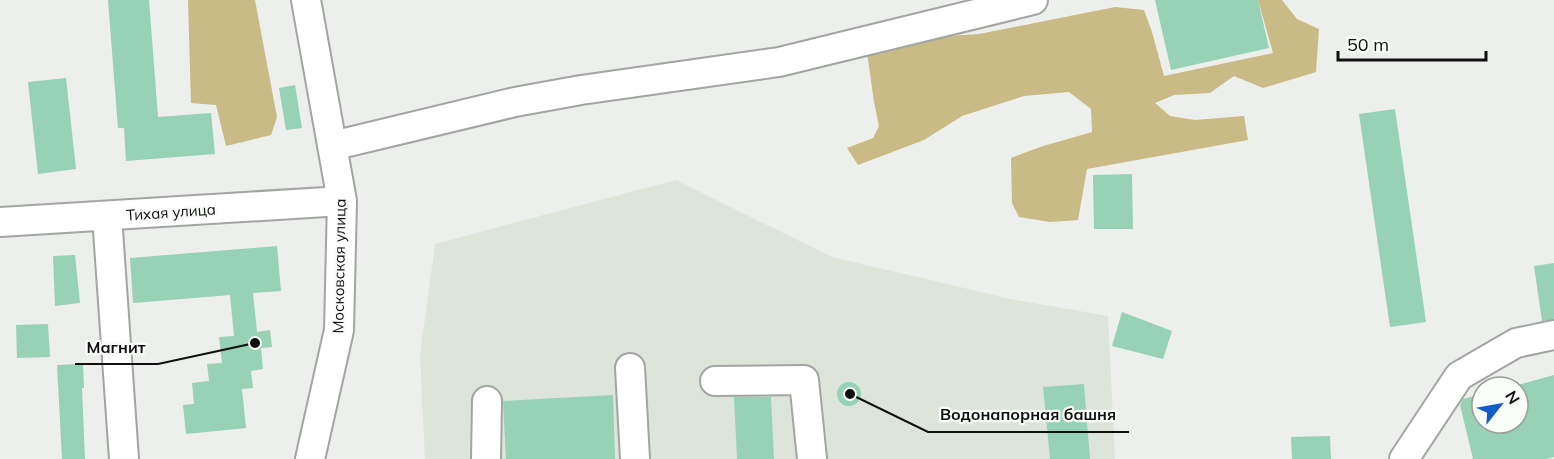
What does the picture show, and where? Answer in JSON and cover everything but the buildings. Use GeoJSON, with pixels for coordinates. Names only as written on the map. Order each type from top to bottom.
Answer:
{"type":"FeatureCollection","features":[{"type":"Feature","properties":{"kind":"street","name":"Московская улица"},"geometry":{"type":"LineString","coordinates":[[306,0],[342,201],[339,330],[310,459]]}},
{"type":"Feature","properties":{"kind":"street"},"geometry":{"type":"LineString","coordinates":[[332,146],[515,102],[581,90],[779,62],[1033,0]]}},
{"type":"Feature","properties":{"kind":"street","name":"Тихая улица"},"geometry":{"type":"LineString","coordinates":[[0,222],[342,201]]}},
{"type":"Feature","properties":{"kind":"street"},"geometry":{"type":"LineString","coordinates":[[107,216],[124,459]]}},
{"type":"Feature","properties":{"kind":"street"},"geometry":{"type":"LineString","coordinates":[[1404,459],[1459,376],[1516,343],[1554,335]]}},
{"type":"Feature","properties":{"kind":"street"},"geometry":{"type":"LineString","coordinates":[[630,368],[635,459]]}},
{"type":"Feature","properties":{"kind":"street"},"geometry":{"type":"LineString","coordinates":[[715,381],[804,380],[812,459]]}},
{"type":"Feature","properties":{"kind":"street"},"geometry":{"type":"LineString","coordinates":[[486,459],[487,401]]}},
{"type":"Feature","properties":{"kind":"shaded area"},"geometry":{"type":"Polygon","coordinates":[[[188,0],[255,0],[277,117],[271,135],[226,146],[216,105],[191,103],[188,0]]]}},
{"type":"Feature","properties":{"kind":"shaded area"},"geometry":{"type":"Polygon","coordinates":[[[1258,0],[1282,0],[1297,19],[1319,29],[1316,72],[1263,88],[1234,76],[1210,93],[1174,95],[1155,103],[1170,116],[1195,120],[1244,116],[1248,140],[1087,169],[1078,220],[1050,222],[1019,217],[1012,203],[1011,158],[1092,132],[1091,109],[1069,92],[1024,96],[962,116],[924,140],[858,165],[847,148],[873,138],[879,126],[867,52],[913,38],[979,34],[1115,7],[1144,10],[1164,76],[1273,53],[1258,0]]]}},
{"type":"Feature","properties":{"kind":"shaded area"},"geometry":{"type":"Polygon","coordinates":[[[676,180],[832,257],[1011,299],[1108,316],[1115,459],[425,459],[420,356],[435,244],[676,180]]]}},
{"type":"Feature","properties":{"kind":"place","name":"Магнит"},"geometry":{"type":"Point","coordinates":[255,343]}},
{"type":"Feature","properties":{"kind":"place","name":"Водонапорная башня"},"geometry":{"type":"Point","coordinates":[850,394]}}]}
